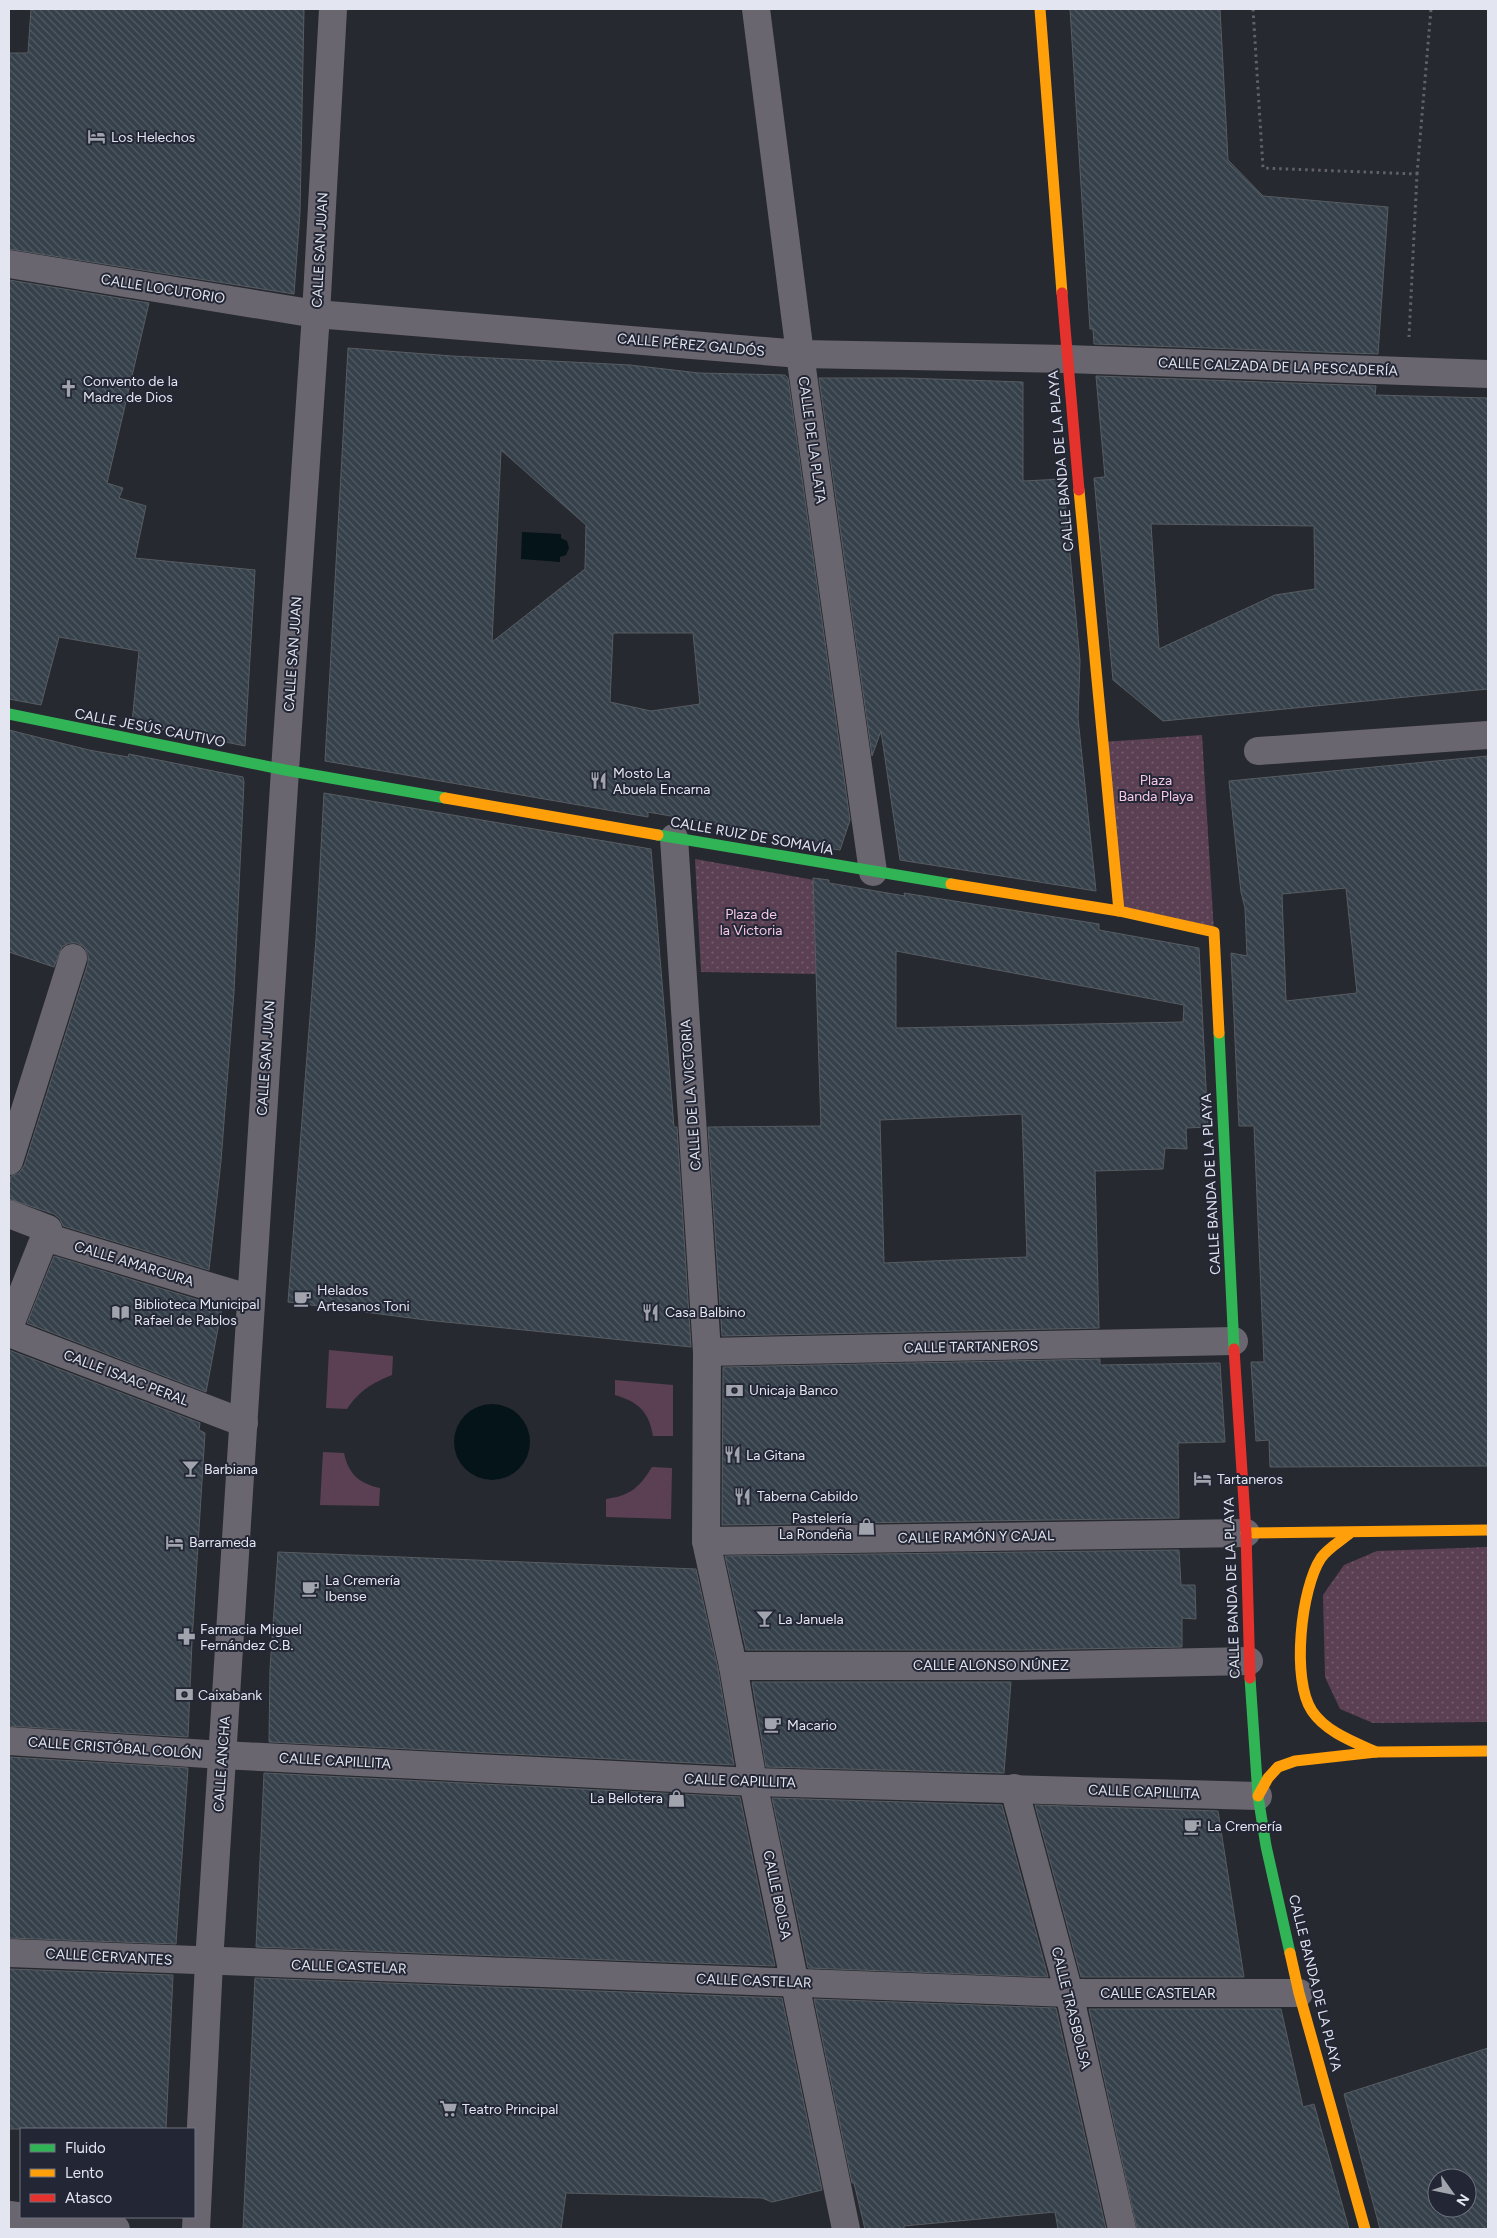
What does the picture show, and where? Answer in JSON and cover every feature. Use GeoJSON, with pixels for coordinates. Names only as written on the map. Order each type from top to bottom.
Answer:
{"type":"FeatureCollection","features":[{"type":"Feature","properties":{"kind":"street","name":"CALLE SAN JUAN"},"geometry":{"type":"LineString","coordinates":[[251,1298],[284,770],[316,314],[333,9]]}},
{"type":"Feature","properties":{"kind":"street","name":"CALLE DE LA PLATA"},"geometry":{"type":"LineString","coordinates":[[756,9],[800,354],[873,872]]}},
{"type":"Feature","properties":{"kind":"street","name":"CALLE BANDA DE LA PLAYA"},"geometry":{"type":"LineString","coordinates":[[1040,9],[1067,359],[1119,911]]}},
{"type":"Feature","properties":{"kind":"street","name":"CALLE LOCUTORIO"},"geometry":{"type":"LineString","coordinates":[[9,264],[316,314]]}},
{"type":"Feature","properties":{"kind":"street","name":"CALLE PÉREZ GALDÓS"},"geometry":{"type":"LineString","coordinates":[[316,314],[800,354],[1067,359]]}},
{"type":"Feature","properties":{"kind":"street","name":"CALLE CALZADA DE LA PESCADERÍA"},"geometry":{"type":"LineString","coordinates":[[1067,359],[1488,374]]}},
{"type":"Feature","properties":{"kind":"street","name":"CALLE JESÚS CAUTIVO"},"geometry":{"type":"LineString","coordinates":[[9,714],[284,770]]}},
{"type":"Feature","properties":{"kind":"street"},"geometry":{"type":"LineString","coordinates":[[1258,751],[1488,735]]}},
{"type":"Feature","properties":{"kind":"street","name":"CALLE RUIZ DE SOMAVÍA"},"geometry":{"type":"LineString","coordinates":[[284,770],[873,872],[1119,911],[1214,932]]}},
{"type":"Feature","properties":{"kind":"street","name":"CALLE DE LA VICTORIA"},"geometry":{"type":"LineString","coordinates":[[674,838],[707,1352],[708,1550]]}},
{"type":"Feature","properties":{"kind":"street","name":"CALLE BANDA DE LA PLAYA"},"geometry":{"type":"LineString","coordinates":[[1214,932],[1234,1341],[1246,1533],[1249,1660],[1258,1796],[1266,1846],[1299,1993],[1365,2229]]}},
{"type":"Feature","properties":{"kind":"street"},"geometry":{"type":"LineString","coordinates":[[9,1161],[73,958]]}},
{"type":"Feature","properties":{"kind":"street"},"geometry":{"type":"LineString","coordinates":[[9,1214],[48,1229],[9,1327]]}},
{"type":"Feature","properties":{"kind":"street","name":"CALLE AMARGURA"},"geometry":{"type":"LineString","coordinates":[[45,1237],[251,1298]]}},
{"type":"Feature","properties":{"kind":"street","name":"CALLE ANCHA"},"geometry":{"type":"LineString","coordinates":[[196,2229],[208,1962],[251,1298]]}},
{"type":"Feature","properties":{"kind":"street","name":"CALLE ISAAC PERAL"},"geometry":{"type":"LineString","coordinates":[[9,1332],[244,1423]]}},
{"type":"Feature","properties":{"kind":"street","name":"CALLE TARTANEROS"},"geometry":{"type":"LineString","coordinates":[[707,1352],[1234,1341]]}},
{"type":"Feature","properties":{"kind":"street"},"geometry":{"type":"LineString","coordinates":[[1246,1533],[1488,1530]]}},
{"type":"Feature","properties":{"kind":"street","name":"CALLE RAMÓN Y CAJAL"},"geometry":{"type":"LineString","coordinates":[[708,1550],[1246,1533]]}},
{"type":"Feature","properties":{"kind":"street"},"geometry":{"type":"LineString","coordinates":[[1350,1533],[1321,1558],[1305,1597],[1302,1638],[1303,1684],[1311,1710],[1329,1728],[1347,1739],[1376,1752]]}},
{"type":"Feature","properties":{"kind":"street","name":"CALLE BOLSA"},"geometry":{"type":"LineString","coordinates":[[708,1550],[733,1666],[753,1782],[846,2229]]}},
{"type":"Feature","properties":{"kind":"street","name":"CALLE ALONSO NÚNEZ"},"geometry":{"type":"LineString","coordinates":[[733,1666],[1019,1666],[1249,1660]]}},
{"type":"Feature","properties":{"kind":"street","name":"CALLE CRISTÓBAL COLÓN"},"geometry":{"type":"LineString","coordinates":[[9,1741],[222,1755]]}},
{"type":"Feature","properties":{"kind":"street"},"geometry":{"type":"LineString","coordinates":[[1258,1796],[1268,1778],[1278,1767],[1295,1761],[1376,1752],[1488,1751]]}},
{"type":"Feature","properties":{"kind":"street","name":"CALLE CAPILLITA"},"geometry":{"type":"LineString","coordinates":[[222,1755],[753,1782],[1258,1796]]}},
{"type":"Feature","properties":{"kind":"street","name":"CALLE TRASBOLSA"},"geometry":{"type":"LineString","coordinates":[[1014,1788],[1069,1993],[1122,2229]]}},
{"type":"Feature","properties":{"kind":"street","name":"CALLE CERVANTES"},"geometry":{"type":"LineString","coordinates":[[9,1953],[208,1962]]}},
{"type":"Feature","properties":{"kind":"street","name":"CALLE CASTELAR"},"geometry":{"type":"LineString","coordinates":[[208,1962],[1069,1993],[1299,1993]]}},
{"type":"Feature","properties":{"kind":"street"},"geometry":{"type":"LineString","coordinates":[[32,2218],[116,2229]]}},
{"type":"Feature","properties":{"kind":"path"},"geometry":{"type":"LineString","coordinates":[[1253,9],[1263,168],[1417,174]]}},
{"type":"Feature","properties":{"kind":"path"},"geometry":{"type":"LineString","coordinates":[[1407,371],[1417,174],[1431,9]]}},
{"type":"Feature","properties":{"kind":"green space","name":"Plaza Banda Playa"},"geometry":{"type":"Polygon","coordinates":[[[1202,735],[1214,932],[1119,911],[1103,742],[1202,735]]]}},
{"type":"Feature","properties":{"kind":"green space","name":"Plaza de la Victoria"},"geometry":{"type":"Polygon","coordinates":[[[695,859],[814,880],[817,974],[701,972],[695,859]]]}},
{"type":"Feature","properties":{"kind":"green space"},"geometry":{"type":"Polygon","coordinates":[[[329,1350],[393,1356],[392,1375],[366,1388],[347,1409],[326,1408],[329,1350]]]}},
{"type":"Feature","properties":{"kind":"green space"},"geometry":{"type":"Polygon","coordinates":[[[615,1380],[673,1385],[673,1436],[653,1436],[649,1420],[641,1409],[636,1404],[615,1395],[615,1380]]]}},
{"type":"Feature","properties":{"kind":"green space"},"geometry":{"type":"Polygon","coordinates":[[[323,1452],[344,1453],[348,1467],[356,1477],[366,1484],[380,1488],[379,1506],[320,1505],[323,1452]]]}},
{"type":"Feature","properties":{"kind":"green space"},"geometry":{"type":"Polygon","coordinates":[[[652,1467],[672,1468],[671,1519],[606,1517],[606,1499],[622,1496],[634,1489],[652,1467]]]}},
{"type":"Feature","properties":{"kind":"green space"},"geometry":{"type":"Polygon","coordinates":[[[1488,1547],[1488,1722],[1373,1723],[1340,1709],[1325,1677],[1323,1595],[1344,1565],[1377,1551],[1488,1547]]]}},
{"type":"Feature","properties":{"kind":"shaded area"},"geometry":{"type":"Polygon","coordinates":[[[522,532],[561,534],[561,538],[567,541],[569,548],[566,555],[560,557],[560,562],[521,559],[522,532]]]}},
{"type":"Feature","properties":{"kind":"shaded area"},"geometry":{"type":"Polygon","coordinates":[[[492,1404],[507,1407],[519,1415],[527,1427],[530,1442],[527,1457],[519,1469],[507,1477],[492,1480],[477,1477],[465,1469],[457,1457],[454,1442],[457,1427],[465,1415],[477,1407],[492,1404]]]}},
{"type":"Feature","properties":{"kind":"building"},"geometry":{"type":"Polygon","coordinates":[[[31,9],[304,9],[300,212],[294,294],[9,249],[9,53],[28,53],[31,9]]]}},
{"type":"Feature","properties":{"kind":"building"},"geometry":{"type":"Polygon","coordinates":[[[1070,9],[1220,9],[1228,160],[1263,196],[1388,207],[1378,354],[1094,344],[1093,329],[1090,329],[1070,9]]]}},
{"type":"Feature","properties":{"kind":"building","name":"Convento de la Madre de Dios"},"geometry":{"type":"Polygon","coordinates":[[[9,280],[149,303],[107,483],[123,488],[119,498],[146,506],[135,558],[255,570],[245,746],[132,723],[139,651],[59,637],[41,705],[9,699],[9,280]]]}},
{"type":"Feature","properties":{"kind":"building"},"geometry":{"type":"Polygon","coordinates":[[[348,348],[452,356],[630,365],[699,373],[785,375],[788,378],[850,820],[840,850],[812,846],[812,841],[648,812],[648,817],[325,761],[348,348]],[[501,450],[492,642],[585,569],[586,525],[501,450]],[[613,633],[610,702],[651,711],[700,704],[693,633],[613,633]]]}},
{"type":"Feature","properties":{"kind":"building"},"geometry":{"type":"Polygon","coordinates":[[[1096,376],[1376,386],[1375,395],[1488,398],[1488,689],[1163,721],[1113,680],[1094,478],[1105,477],[1096,376]],[[1151,524],[1159,649],[1275,595],[1315,589],[1314,526],[1151,524]]]}},
{"type":"Feature","properties":{"kind":"building"},"geometry":{"type":"Polygon","coordinates":[[[819,378],[905,378],[1023,382],[1023,481],[1063,479],[1080,661],[1078,718],[1096,891],[900,860],[881,731],[872,756],[819,378]]]}},
{"type":"Feature","properties":{"kind":"building"},"geometry":{"type":"Polygon","coordinates":[[[9,730],[89,750],[128,757],[129,754],[243,777],[234,992],[221,1161],[209,1270],[63,1226],[60,1219],[54,1214],[9,1199],[11,1176],[19,1173],[24,1166],[88,963],[88,955],[84,947],[77,943],[69,943],[62,947],[54,967],[9,952],[9,730]]]}},
{"type":"Feature","properties":{"kind":"building"},"geometry":{"type":"Polygon","coordinates":[[[1488,756],[1488,1466],[1270,1467],[1269,1440],[1256,1441],[1251,1362],[1264,1362],[1254,1126],[1239,1126],[1231,953],[1247,956],[1245,908],[1241,892],[1229,781],[1488,756]],[[1346,888],[1282,894],[1286,1001],[1357,993],[1346,888]]]}},
{"type":"Feature","properties":{"kind":"building"},"geometry":{"type":"Polygon","coordinates":[[[324,793],[651,849],[674,1127],[677,1127],[691,1347],[426,1320],[288,1302],[316,939],[324,793]]]}},
{"type":"Feature","properties":{"kind":"building"},"geometry":{"type":"Polygon","coordinates":[[[813,878],[829,880],[829,883],[905,896],[904,893],[1099,924],[1099,930],[1199,948],[1208,1127],[1186,1128],[1187,1149],[1165,1148],[1163,1169],[1095,1171],[1099,1328],[722,1336],[708,1127],[821,1126],[813,878]],[[896,951],[896,1028],[1183,1022],[1184,1005],[896,951]],[[1022,1114],[880,1120],[884,1263],[1027,1257],[1022,1114]]]}},
{"type":"Feature","properties":{"kind":"building","name":"Biblioteca Municipal Rafael de Pablos"},"geometry":{"type":"Polygon","coordinates":[[[54,1256],[222,1307],[206,1392],[27,1323],[54,1256]]]}},
{"type":"Feature","properties":{"kind":"building"},"geometry":{"type":"Polygon","coordinates":[[[9,1350],[200,1423],[199,1430],[205,1433],[188,1737],[9,1726],[9,1350]]]}},
{"type":"Feature","properties":{"kind":"building"},"geometry":{"type":"Polygon","coordinates":[[[1100,1359],[1100,1365],[1220,1363],[1225,1442],[1178,1443],[1179,1518],[722,1525],[723,1367],[1100,1359]]]}},
{"type":"Feature","properties":{"kind":"building"},"geometry":{"type":"Polygon","coordinates":[[[1179,1550],[1181,1585],[1195,1585],[1196,1619],[1182,1618],[1182,1647],[1019,1650],[746,1650],[725,1556],[1179,1550]]]}},
{"type":"Feature","properties":{"kind":"building"},"geometry":{"type":"Polygon","coordinates":[[[278,1552],[696,1569],[718,1669],[734,1765],[269,1742],[270,1669],[278,1552]]]}},
{"type":"Feature","properties":{"kind":"building"},"geometry":{"type":"Polygon","coordinates":[[[752,1682],[1011,1682],[1004,1773],[766,1767],[752,1682]]]}},
{"type":"Feature","properties":{"kind":"building"},"geometry":{"type":"Polygon","coordinates":[[[9,1757],[188,1768],[176,1944],[9,1938],[9,1757]]]}},
{"type":"Feature","properties":{"kind":"building"},"geometry":{"type":"Polygon","coordinates":[[[264,1773],[740,1797],[775,1966],[256,1947],[264,1773]]]}},
{"type":"Feature","properties":{"kind":"building"},"geometry":{"type":"Polygon","coordinates":[[[772,1798],[1002,1805],[1048,1977],[808,1968],[772,1798]]]}},
{"type":"Feature","properties":{"kind":"building"},"geometry":{"type":"Polygon","coordinates":[[[1035,1805],[1218,1811],[1244,1977],[1081,1977],[1035,1805]]]}},
{"type":"Feature","properties":{"kind":"building"},"geometry":{"type":"Polygon","coordinates":[[[9,1969],[173,1975],[166,2128],[9,2129],[9,1969]]]}},
{"type":"Feature","properties":{"kind":"building"},"geometry":{"type":"Polygon","coordinates":[[[255,1978],[782,1998],[822,2190],[772,2202],[762,2198],[566,2193],[561,2229],[243,2229],[255,1978]]]}},
{"type":"Feature","properties":{"kind":"building"},"geometry":{"type":"Polygon","coordinates":[[[814,1999],[1056,2008],[1106,2229],[1058,2229],[1055,2212],[904,2226],[904,2229],[865,2229],[854,2183],[852,2183],[814,1999]]]}},
{"type":"Feature","properties":{"kind":"building"},"geometry":{"type":"Polygon","coordinates":[[[1089,2009],[1281,2009],[1303,2107],[1314,2104],[1349,2229],[1137,2229],[1089,2009]]]}},
{"type":"Feature","properties":{"kind":"building"},"geometry":{"type":"Polygon","coordinates":[[[1488,2048],[1488,2229],[1380,2229],[1344,2094],[1488,2048]]]}},
{"type":"Feature","properties":{"kind":"traffic: fast"},"geometry":{"type":"LineString","coordinates":[[9,714],[285,770],[445,798]]}},
{"type":"Feature","properties":{"kind":"traffic: fast"},"geometry":{"type":"LineString","coordinates":[[658,835],[951,884]]}},
{"type":"Feature","properties":{"kind":"traffic: fast"},"geometry":{"type":"LineString","coordinates":[[1219,1033],[1234,1349]]}},
{"type":"Feature","properties":{"kind":"traffic: fast"},"geometry":{"type":"LineString","coordinates":[[1250,1678],[1258,1796],[1266,1846],[1290,1953]]}},
{"type":"Feature","properties":{"kind":"traffic: slow"},"geometry":{"type":"LineString","coordinates":[[1040,9],[1062,293]]}},
{"type":"Feature","properties":{"kind":"traffic: slow"},"geometry":{"type":"LineString","coordinates":[[1079,490],[1119,911]]}},
{"type":"Feature","properties":{"kind":"traffic: slow"},"geometry":{"type":"LineString","coordinates":[[445,798],[658,835]]}},
{"type":"Feature","properties":{"kind":"traffic: slow"},"geometry":{"type":"LineString","coordinates":[[951,884],[1119,911],[1214,932],[1219,1033]]}},
{"type":"Feature","properties":{"kind":"traffic: slow"},"geometry":{"type":"LineString","coordinates":[[1246,1533],[1488,1530]]}},
{"type":"Feature","properties":{"kind":"traffic: slow"},"geometry":{"type":"LineString","coordinates":[[1350,1533],[1321,1558],[1308,1590],[1301,1634],[1300,1657],[1302,1678],[1306,1697],[1312,1711],[1318,1718],[1341,1736],[1376,1752]]}},
{"type":"Feature","properties":{"kind":"traffic: slow"},"geometry":{"type":"LineString","coordinates":[[1258,1796],[1268,1778],[1278,1767],[1295,1761],[1376,1752],[1488,1751]]}},
{"type":"Feature","properties":{"kind":"traffic: slow"},"geometry":{"type":"LineString","coordinates":[[1290,1953],[1299,1993],[1365,2229]]}},
{"type":"Feature","properties":{"kind":"traffic: jam"},"geometry":{"type":"LineString","coordinates":[[1062,293],[1079,490]]}},
{"type":"Feature","properties":{"kind":"traffic: jam"},"geometry":{"type":"LineString","coordinates":[[1234,1349],[1246,1533],[1250,1678]]}},
{"type":"Feature","properties":{"kind":"place","name":"Los Helechos"},"geometry":{"type":"Point","coordinates":[97,137]}},
{"type":"Feature","properties":{"kind":"place","name":"Convento de la Madre de Dios"},"geometry":{"type":"Point","coordinates":[69,389]}},
{"type":"Feature","properties":{"kind":"place","name":"Mosto La Abuela Encarna"},"geometry":{"type":"Point","coordinates":[599,781]}},
{"type":"Feature","properties":{"kind":"place","name":"Helados Artesanos Toni"},"geometry":{"type":"Point","coordinates":[303,1298]}},
{"type":"Feature","properties":{"kind":"place","name":"Biblioteca Municipal Rafael de Pablos"},"geometry":{"type":"Point","coordinates":[120,1312]}},
{"type":"Feature","properties":{"kind":"place","name":"Casa Balbino"},"geometry":{"type":"Point","coordinates":[651,1312]}},
{"type":"Feature","properties":{"kind":"place","name":"Unicaja Banco"},"geometry":{"type":"Point","coordinates":[735,1390]}},
{"type":"Feature","properties":{"kind":"place","name":"La Gitana"},"geometry":{"type":"Point","coordinates":[732,1455]}},
{"type":"Feature","properties":{"kind":"place","name":"Barbiana"},"geometry":{"type":"Point","coordinates":[190,1469]}},
{"type":"Feature","properties":{"kind":"place","name":"Tartaneros"},"geometry":{"type":"Point","coordinates":[1203,1479]}},
{"type":"Feature","properties":{"kind":"place","name":"Taberna Cabildo"},"geometry":{"type":"Point","coordinates":[743,1496]}},
{"type":"Feature","properties":{"kind":"place","name":"Pastelería La Rondeña"},"geometry":{"type":"Point","coordinates":[866,1526]}},
{"type":"Feature","properties":{"kind":"place","name":"Barrameda"},"geometry":{"type":"Point","coordinates":[175,1542]}},
{"type":"Feature","properties":{"kind":"place","name":"La Cremería Ibense"},"geometry":{"type":"Point","coordinates":[311,1588]}},
{"type":"Feature","properties":{"kind":"place","name":"La Januela"},"geometry":{"type":"Point","coordinates":[764,1619]}},
{"type":"Feature","properties":{"kind":"place","name":"Farmacia Miguel Fernández C.B."},"geometry":{"type":"Point","coordinates":[186,1637]}},
{"type":"Feature","properties":{"kind":"place","name":"Caixabank"},"geometry":{"type":"Point","coordinates":[184,1695]}},
{"type":"Feature","properties":{"kind":"place","name":"Macario"},"geometry":{"type":"Point","coordinates":[773,1725]}},
{"type":"Feature","properties":{"kind":"place","name":"La Bellotera"},"geometry":{"type":"Point","coordinates":[677,1798]}},
{"type":"Feature","properties":{"kind":"place","name":"La Cremería"},"geometry":{"type":"Point","coordinates":[1193,1826]}},
{"type":"Feature","properties":{"kind":"place","name":"Teatro Principal"},"geometry":{"type":"Point","coordinates":[448,2109]}}]}
